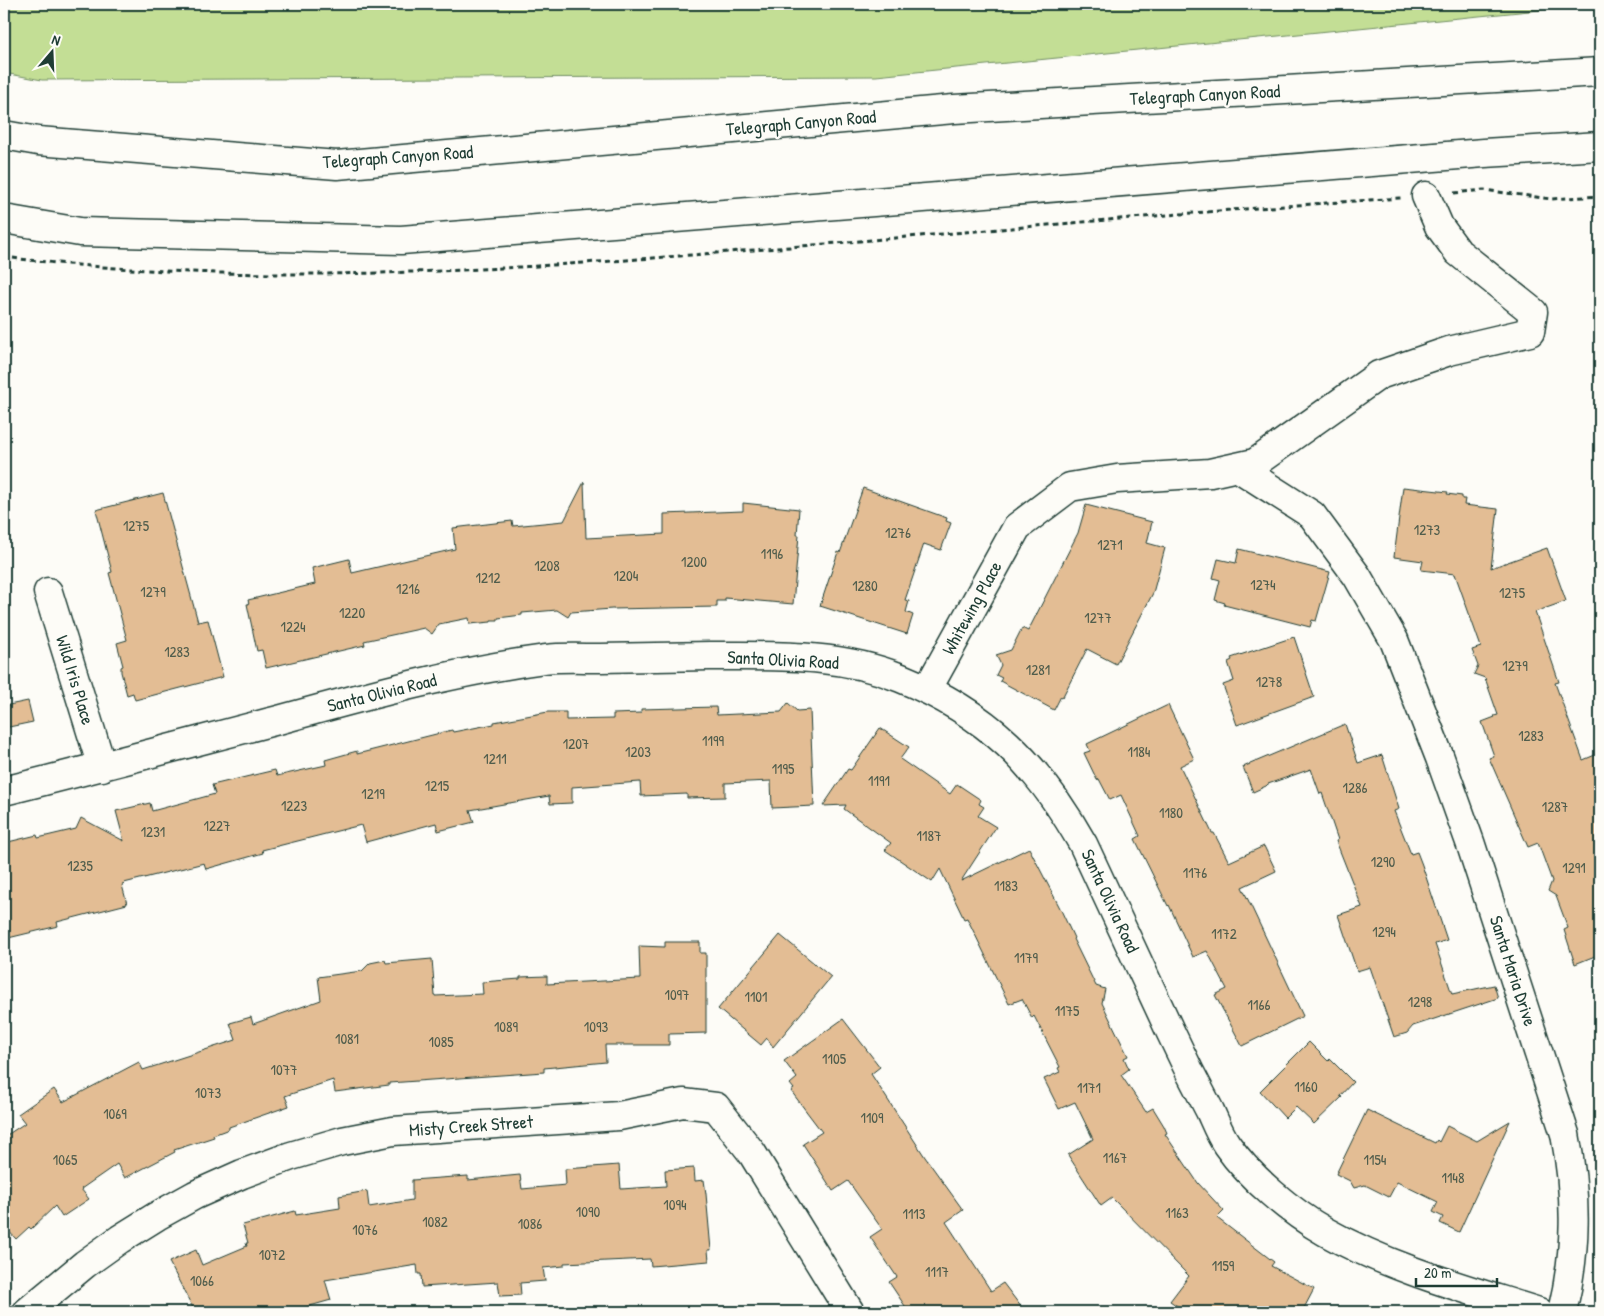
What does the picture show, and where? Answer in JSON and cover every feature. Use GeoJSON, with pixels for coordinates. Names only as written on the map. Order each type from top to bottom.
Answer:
{"type":"FeatureCollection","features":[{"type":"Feature","properties":{"kind":"street","name":"Telegraph Canyon Road"},"geometry":{"type":"LineString","coordinates":[[4,135],[38,141],[337,164],[954,109],[1600,72]]}},
{"type":"Feature","properties":{"kind":"street"},"geometry":{"type":"LineString","coordinates":[[4,219],[80,232],[401,240],[1484,152],[1600,146]]}},
{"type":"Feature","properties":{"kind":"street"},"geometry":{"type":"LineString","coordinates":[[1237,467],[1255,463],[1379,375],[1449,351],[1530,332],[1533,312],[1458,252],[1439,226],[1426,196]]}},
{"type":"Feature","properties":{"kind":"street","name":"Whitewing Place"},"geometry":{"type":"LineString","coordinates":[[927,690],[1017,527],[1070,487],[1117,479],[1210,472],[1237,467]]}},
{"type":"Feature","properties":{"kind":"street","name":"Santa Maria Drive"},"geometry":{"type":"LineString","coordinates":[[1237,467],[1312,515],[1357,576],[1394,640],[1440,758],[1472,845],[1565,1134],[1571,1165],[1575,1229],[1572,1260],[1562,1312]]}},
{"type":"Feature","properties":{"kind":"street","name":"Wild Iris Place"},"geometry":{"type":"LineString","coordinates":[[48,592],[102,767]]}},
{"type":"Feature","properties":{"kind":"street","name":"Santa Olivia Road"},"geometry":{"type":"LineString","coordinates":[[4,791],[102,767],[419,682],[548,659],[764,655],[807,657],[838,660],[898,677],[960,708],[990,729],[1018,754],[1043,781],[1065,812],[1083,844],[1208,1109],[1226,1144],[1246,1168],[1292,1209],[1325,1231],[1360,1250],[1396,1265],[1538,1312]]}},
{"type":"Feature","properties":{"kind":"street","name":"Misty Creek Street"},"geometry":{"type":"LineString","coordinates":[[27,1312],[120,1238],[157,1216],[195,1195],[242,1174],[291,1156],[342,1141],[393,1131],[619,1116],[682,1103],[716,1107],[752,1153],[850,1312]]}},
{"type":"Feature","properties":{"kind":"path"},"geometry":{"type":"LineString","coordinates":[[4,257],[69,265],[244,275],[433,271],[601,263],[1484,190],[1540,198],[1600,196]]}},
{"type":"Feature","properties":{"kind":"green space"},"geometry":{"type":"Polygon","coordinates":[[[4,4],[1600,4],[876,76],[42,80],[4,73],[4,4]]]}},
{"type":"Feature","properties":{"kind":"building"},"geometry":{"type":"Polygon","coordinates":[[[584,482],[586,538],[664,534],[664,514],[743,511],[743,503],[799,509],[797,535],[799,535],[793,604],[725,598],[725,601],[717,601],[717,607],[612,609],[571,612],[568,617],[557,610],[522,613],[522,615],[491,620],[491,622],[470,624],[469,618],[439,624],[432,634],[424,628],[364,641],[365,645],[266,668],[262,650],[257,651],[247,604],[249,604],[248,600],[315,584],[312,568],[349,559],[352,573],[455,549],[453,528],[512,521],[513,526],[564,521],[584,482]]]}},
{"type":"Feature","properties":{"kind":"building"},"geometry":{"type":"Polygon","coordinates":[[[1403,487],[1448,492],[1447,494],[1462,496],[1462,499],[1465,499],[1464,505],[1498,509],[1491,568],[1547,548],[1566,601],[1535,612],[1559,682],[1555,683],[1583,760],[1600,753],[1600,954],[1575,964],[1564,930],[1568,928],[1556,896],[1548,891],[1552,881],[1538,843],[1528,847],[1489,758],[1494,756],[1482,722],[1498,715],[1485,678],[1474,674],[1478,666],[1472,650],[1481,647],[1455,574],[1421,570],[1423,561],[1394,557],[1403,487]]]}},
{"type":"Feature","properties":{"kind":"building"},"geometry":{"type":"Polygon","coordinates":[[[863,488],[947,518],[946,521],[951,523],[941,550],[924,544],[905,600],[909,601],[906,612],[913,615],[907,634],[820,606],[838,552],[840,553],[863,488]]]}},
{"type":"Feature","properties":{"kind":"building"},"geometry":{"type":"Polygon","coordinates":[[[163,493],[198,622],[208,620],[223,677],[135,700],[133,693],[127,695],[121,672],[121,667],[123,666],[117,643],[127,640],[109,573],[112,572],[96,510],[163,493]]]}},
{"type":"Feature","properties":{"kind":"building"},"geometry":{"type":"Polygon","coordinates":[[[1086,505],[1152,522],[1147,543],[1165,548],[1153,593],[1116,664],[1087,649],[1054,710],[1000,681],[1002,678],[996,675],[1001,665],[996,655],[1011,650],[1022,628],[1028,631],[1078,533],[1086,505]]]}},
{"type":"Feature","properties":{"kind":"building"},"geometry":{"type":"Polygon","coordinates":[[[1239,549],[1330,572],[1316,621],[1312,620],[1310,627],[1224,605],[1225,603],[1215,600],[1220,580],[1213,578],[1218,559],[1236,563],[1239,549]]]}},
{"type":"Feature","properties":{"kind":"building"},"geometry":{"type":"Polygon","coordinates":[[[1294,637],[1314,697],[1237,725],[1223,685],[1234,681],[1228,662],[1232,660],[1231,658],[1294,637]]]}},
{"type":"Feature","properties":{"kind":"building"},"geometry":{"type":"Polygon","coordinates":[[[28,701],[33,722],[4,728],[4,706],[28,701]]]}},
{"type":"Feature","properties":{"kind":"building"},"geometry":{"type":"Polygon","coordinates":[[[788,703],[797,711],[810,710],[814,806],[772,808],[771,781],[725,783],[725,797],[687,798],[687,794],[641,796],[640,782],[572,787],[572,803],[550,804],[549,796],[470,810],[474,822],[438,831],[436,823],[366,842],[361,825],[262,850],[263,853],[206,869],[204,863],[124,883],[122,885],[127,904],[57,922],[58,926],[4,939],[4,843],[37,835],[38,838],[76,829],[81,818],[124,841],[116,811],[150,803],[152,811],[215,794],[212,785],[275,770],[277,776],[326,765],[325,760],[357,751],[357,754],[452,730],[453,732],[548,712],[566,712],[566,720],[613,719],[613,714],[641,713],[641,709],[716,707],[717,715],[781,712],[788,703]]]}},
{"type":"Feature","properties":{"kind":"building"},"geometry":{"type":"Polygon","coordinates":[[[1168,705],[1194,759],[1180,766],[1212,833],[1214,833],[1229,862],[1264,846],[1276,871],[1242,887],[1303,1016],[1242,1046],[1215,995],[1227,989],[1207,951],[1193,957],[1135,839],[1140,836],[1121,795],[1110,800],[1099,779],[1097,780],[1084,753],[1090,751],[1087,744],[1168,705]]]}},
{"type":"Feature","properties":{"kind":"building"},"geometry":{"type":"Polygon","coordinates":[[[1345,724],[1358,763],[1382,755],[1399,809],[1394,811],[1411,854],[1417,852],[1447,940],[1435,944],[1452,994],[1494,985],[1498,998],[1413,1026],[1407,1033],[1394,1037],[1370,967],[1357,971],[1338,915],[1362,907],[1336,841],[1338,840],[1322,793],[1320,794],[1311,769],[1268,784],[1253,792],[1243,767],[1345,724]]]}},
{"type":"Feature","properties":{"kind":"building"},"geometry":{"type":"Polygon","coordinates":[[[880,728],[909,747],[900,759],[950,794],[957,784],[981,800],[979,804],[984,807],[978,816],[996,827],[961,881],[1029,848],[1060,908],[1096,986],[1105,989],[1102,1003],[1128,1056],[1124,1058],[1129,1069],[1121,1075],[1146,1112],[1153,1108],[1164,1126],[1167,1133],[1165,1134],[1198,1183],[1224,1211],[1217,1218],[1274,1262],[1271,1266],[1314,1289],[1302,1312],[1186,1312],[1170,1301],[1189,1276],[1112,1198],[1101,1206],[1068,1155],[1093,1139],[1075,1102],[1059,1109],[1044,1079],[1060,1072],[1058,1068],[1060,1067],[1034,1016],[1032,1018],[1022,999],[1009,1004],[967,918],[964,919],[940,869],[932,882],[885,850],[891,843],[844,809],[846,805],[823,806],[848,769],[851,770],[880,728]]]}},
{"type":"Feature","properties":{"kind":"building"},"geometry":{"type":"Polygon","coordinates":[[[780,935],[831,977],[773,1047],[767,1038],[761,1045],[718,1009],[780,935]]]}},
{"type":"Feature","properties":{"kind":"building"},"geometry":{"type":"Polygon","coordinates":[[[665,942],[700,942],[700,953],[706,953],[706,1033],[669,1034],[669,1045],[605,1045],[606,1062],[544,1068],[544,1072],[389,1083],[389,1085],[335,1092],[333,1080],[285,1096],[289,1106],[229,1127],[229,1129],[213,1135],[214,1137],[174,1150],[175,1152],[125,1178],[117,1164],[81,1189],[89,1199],[62,1217],[55,1206],[31,1229],[29,1227],[16,1239],[4,1226],[4,1137],[25,1123],[18,1114],[54,1089],[63,1102],[139,1062],[143,1070],[236,1040],[230,1023],[251,1017],[253,1024],[321,1000],[318,977],[362,971],[370,963],[385,960],[386,963],[432,959],[435,996],[483,994],[482,982],[520,979],[520,977],[547,976],[547,984],[640,979],[639,946],[665,947],[665,942]]]}},
{"type":"Feature","properties":{"kind":"building"},"geometry":{"type":"Polygon","coordinates":[[[843,1019],[880,1067],[871,1074],[925,1157],[963,1210],[946,1222],[991,1291],[1003,1283],[1025,1312],[909,1312],[889,1282],[897,1277],[870,1237],[882,1229],[848,1181],[833,1191],[803,1144],[822,1132],[791,1091],[794,1089],[790,1084],[797,1078],[784,1061],[843,1019]]]}},
{"type":"Feature","properties":{"kind":"building"},"geometry":{"type":"Polygon","coordinates":[[[1309,1042],[1328,1061],[1330,1059],[1353,1082],[1340,1096],[1342,1097],[1314,1124],[1296,1107],[1285,1118],[1260,1091],[1309,1042]]]}},
{"type":"Feature","properties":{"kind":"building"},"geometry":{"type":"Polygon","coordinates":[[[1367,1110],[1435,1143],[1437,1140],[1439,1142],[1447,1126],[1477,1141],[1510,1121],[1459,1232],[1440,1223],[1443,1217],[1433,1212],[1438,1202],[1397,1182],[1389,1197],[1365,1185],[1354,1188],[1350,1181],[1336,1174],[1367,1110]]]}},
{"type":"Feature","properties":{"kind":"building"},"geometry":{"type":"Polygon","coordinates":[[[619,1165],[621,1189],[666,1186],[665,1170],[694,1168],[695,1181],[704,1180],[711,1250],[708,1250],[709,1261],[651,1266],[650,1259],[564,1263],[564,1266],[543,1268],[545,1281],[520,1283],[521,1295],[500,1296],[498,1282],[422,1287],[421,1274],[418,1274],[417,1265],[325,1280],[331,1300],[289,1312],[195,1312],[169,1262],[196,1250],[202,1265],[247,1246],[246,1243],[248,1243],[243,1225],[295,1211],[296,1215],[340,1208],[339,1196],[367,1191],[369,1207],[412,1200],[412,1180],[468,1176],[468,1180],[520,1175],[522,1189],[566,1185],[565,1169],[619,1165]]]}}]}
